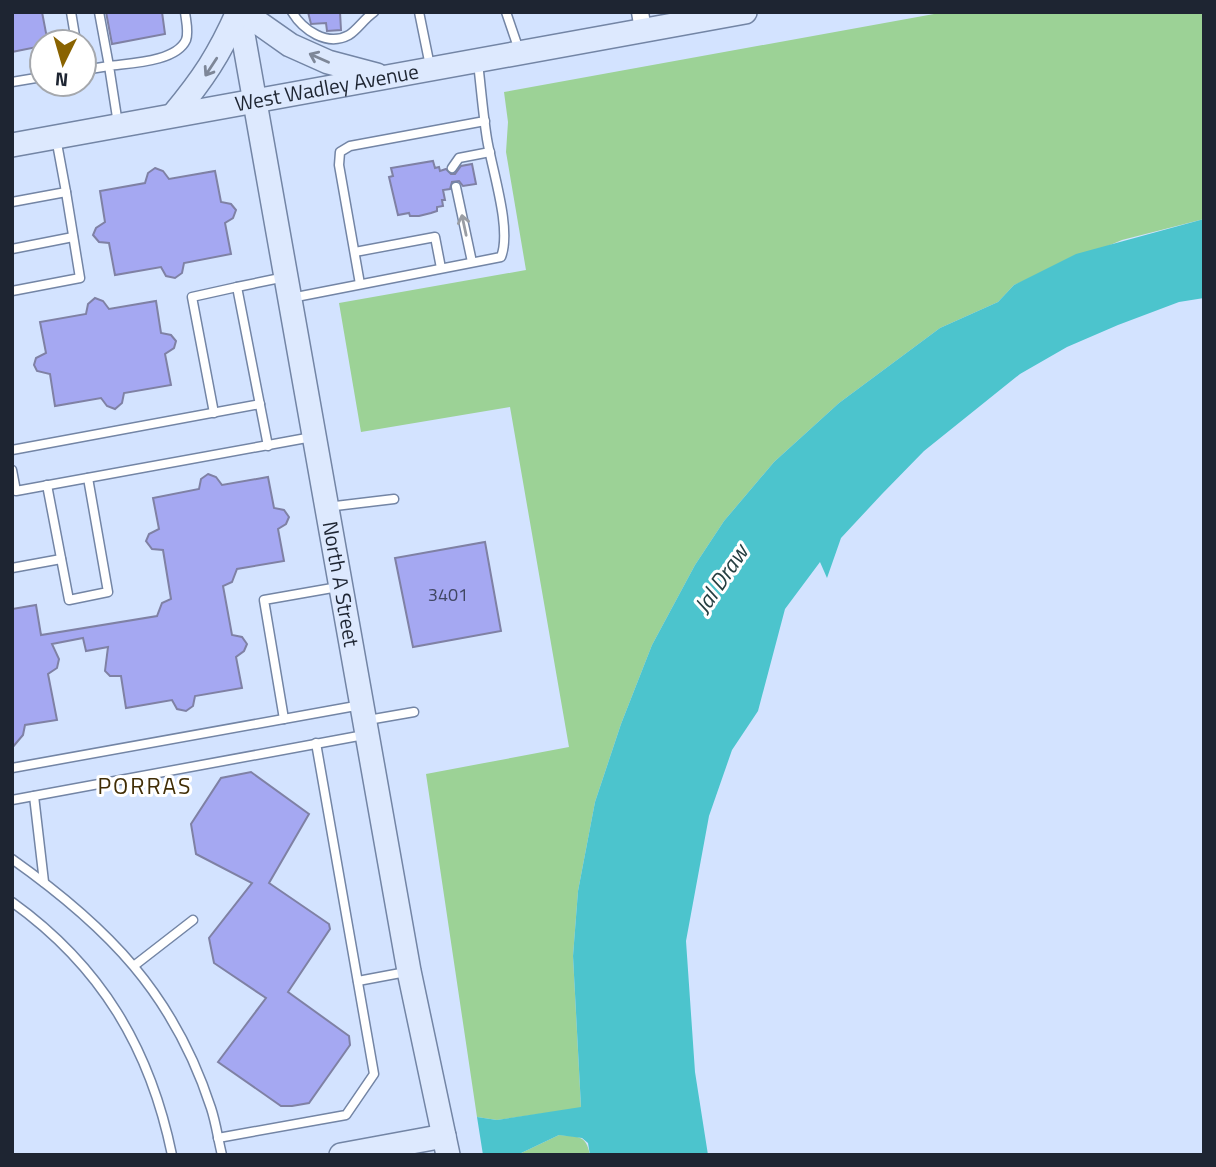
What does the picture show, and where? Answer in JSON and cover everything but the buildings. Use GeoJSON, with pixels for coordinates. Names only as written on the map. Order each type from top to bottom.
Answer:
{"type":"FeatureCollection","features":[{"type":"Feature","properties":{"kind":"main road"},"geometry":{"type":"LineString","coordinates":[[173,115],[201,82],[221,51],[240,12],[290,45],[328,62],[384,77]]}},
{"type":"Feature","properties":{"kind":"main road","name":"North A Street"},"geometry":{"type":"LineString","coordinates":[[240,12],[409,971],[446,1146]]}},
{"type":"Feature","properties":{"kind":"main road","name":"West Wadley Avenue"},"geometry":{"type":"LineString","coordinates":[[12,144],[520,52],[641,21],[745,12]]}},
{"type":"Feature","properties":{"kind":"main road"},"geometry":{"type":"LineString","coordinates":[[341,1155],[446,1146]]}},
{"type":"Feature","properties":{"kind":"lane"},"geometry":{"type":"LineString","coordinates":[[99,12],[118,125]]}},
{"type":"Feature","properties":{"kind":"lane"},"geometry":{"type":"LineString","coordinates":[[98,68],[170,56],[187,38],[185,12]]}},
{"type":"Feature","properties":{"kind":"lane"},"geometry":{"type":"LineString","coordinates":[[292,12],[299,24],[311,33],[328,39],[339,39],[352,34],[365,18],[374,12]]}},
{"type":"Feature","properties":{"kind":"lane"},"geometry":{"type":"LineString","coordinates":[[430,12],[419,13],[431,68]]}},
{"type":"Feature","properties":{"kind":"lane"},"geometry":{"type":"LineString","coordinates":[[506,12],[520,52]]}},
{"type":"Feature","properties":{"kind":"lane"},"geometry":{"type":"LineString","coordinates":[[214,413],[192,297],[237,287],[360,284],[500,257],[505,247],[503,224],[485,121],[478,60]]}},
{"type":"Feature","properties":{"kind":"lane"},"geometry":{"type":"LineString","coordinates":[[360,284],[339,165],[340,152],[350,146],[485,121]]}},
{"type":"Feature","properties":{"kind":"lane"},"geometry":{"type":"LineString","coordinates":[[12,291],[80,278],[56,137]]}},
{"type":"Feature","properties":{"kind":"lane"},"geometry":{"type":"LineString","coordinates":[[452,168],[459,158],[490,152]]}},
{"type":"Feature","properties":{"kind":"lane"},"geometry":{"type":"LineString","coordinates":[[456,187],[472,262]]}},
{"type":"Feature","properties":{"kind":"lane"},"geometry":{"type":"LineString","coordinates":[[12,202],[66,192]]}},
{"type":"Feature","properties":{"kind":"lane"},"geometry":{"type":"LineString","coordinates":[[12,248],[73,237]]}},
{"type":"Feature","properties":{"kind":"lane"},"geometry":{"type":"LineString","coordinates":[[355,252],[435,237],[441,268]]}},
{"type":"Feature","properties":{"kind":"lane"},"geometry":{"type":"LineString","coordinates":[[237,287],[268,446]]}},
{"type":"Feature","properties":{"kind":"lane"},"geometry":{"type":"LineString","coordinates":[[12,450],[260,404]]}},
{"type":"Feature","properties":{"kind":"lane"},"geometry":{"type":"LineString","coordinates":[[12,470],[14,491],[314,437]]}},
{"type":"Feature","properties":{"kind":"lane"},"geometry":{"type":"LineString","coordinates":[[47,485],[69,600],[108,592],[88,478]]}},
{"type":"Feature","properties":{"kind":"lane"},"geometry":{"type":"LineString","coordinates":[[327,507],[394,499]]}},
{"type":"Feature","properties":{"kind":"lane"},"geometry":{"type":"LineString","coordinates":[[12,568],[61,559]]}},
{"type":"Feature","properties":{"kind":"lane"},"geometry":{"type":"LineString","coordinates":[[284,719],[264,600],[341,587]]}},
{"type":"Feature","properties":{"kind":"lane"},"geometry":{"type":"LineString","coordinates":[[12,768],[284,719],[365,720],[414,712]]}},
{"type":"Feature","properties":{"kind":"lane"},"geometry":{"type":"LineString","coordinates":[[12,800],[316,743],[365,720]]}},
{"type":"Feature","properties":{"kind":"lane"},"geometry":{"type":"LineString","coordinates":[[218,1138],[346,1115],[374,1074],[316,743]]}},
{"type":"Feature","properties":{"kind":"lane"},"geometry":{"type":"LineString","coordinates":[[34,796],[44,882]]}},
{"type":"Feature","properties":{"kind":"lane"},"geometry":{"type":"LineString","coordinates":[[12,859],[86,915],[135,965],[166,1009],[189,1053],[211,1109],[222,1155]]}},
{"type":"Feature","properties":{"kind":"lane"},"geometry":{"type":"LineString","coordinates":[[12,902],[43,924],[72,952],[96,980],[122,1019],[141,1053],[153,1084],[172,1155]]}},
{"type":"Feature","properties":{"kind":"lane"},"geometry":{"type":"LineString","coordinates":[[135,965],[193,920]]}},
{"type":"Feature","properties":{"kind":"lane"},"geometry":{"type":"LineString","coordinates":[[358,981],[409,971]]}},
{"type":"Feature","properties":{"kind":"shaded area"},"geometry":{"type":"Polygon","coordinates":[[[945,12],[1204,12],[1204,219],[1122,240],[1014,285],[998,302],[940,328],[839,403],[774,462],[724,521],[695,565],[652,645],[621,724],[595,802],[578,891],[573,956],[581,1108],[497,1120],[477,1117],[426,774],[569,747],[510,407],[361,432],[339,303],[526,270],[506,152],[508,122],[504,92],[945,12]]]}},
{"type":"Feature","properties":{"kind":"shaded area"},"geometry":{"type":"Polygon","coordinates":[[[559,1135],[580,1138],[586,1143],[590,1155],[517,1155],[559,1135]]]}},
{"type":"Feature","properties":{"kind":"water","name":"Jal Draw"},"geometry":{"type":"Polygon","coordinates":[[[1204,219],[1204,298],[1179,302],[1118,325],[1067,347],[1020,374],[924,451],[841,538],[827,578],[820,562],[785,609],[758,711],[732,750],[709,816],[686,941],[695,1072],[708,1155],[590,1155],[588,1143],[582,1138],[559,1135],[517,1155],[483,1155],[477,1117],[497,1120],[581,1107],[573,956],[578,891],[595,802],[621,724],[652,645],[695,565],[724,521],[774,462],[839,403],[940,328],[998,302],[1014,285],[1076,254],[1204,219]]]}},
{"type":"Feature","properties":{"kind":"district","name":"PORRAS"},"geometry":{"type":"Point","coordinates":[145,786]}}]}
